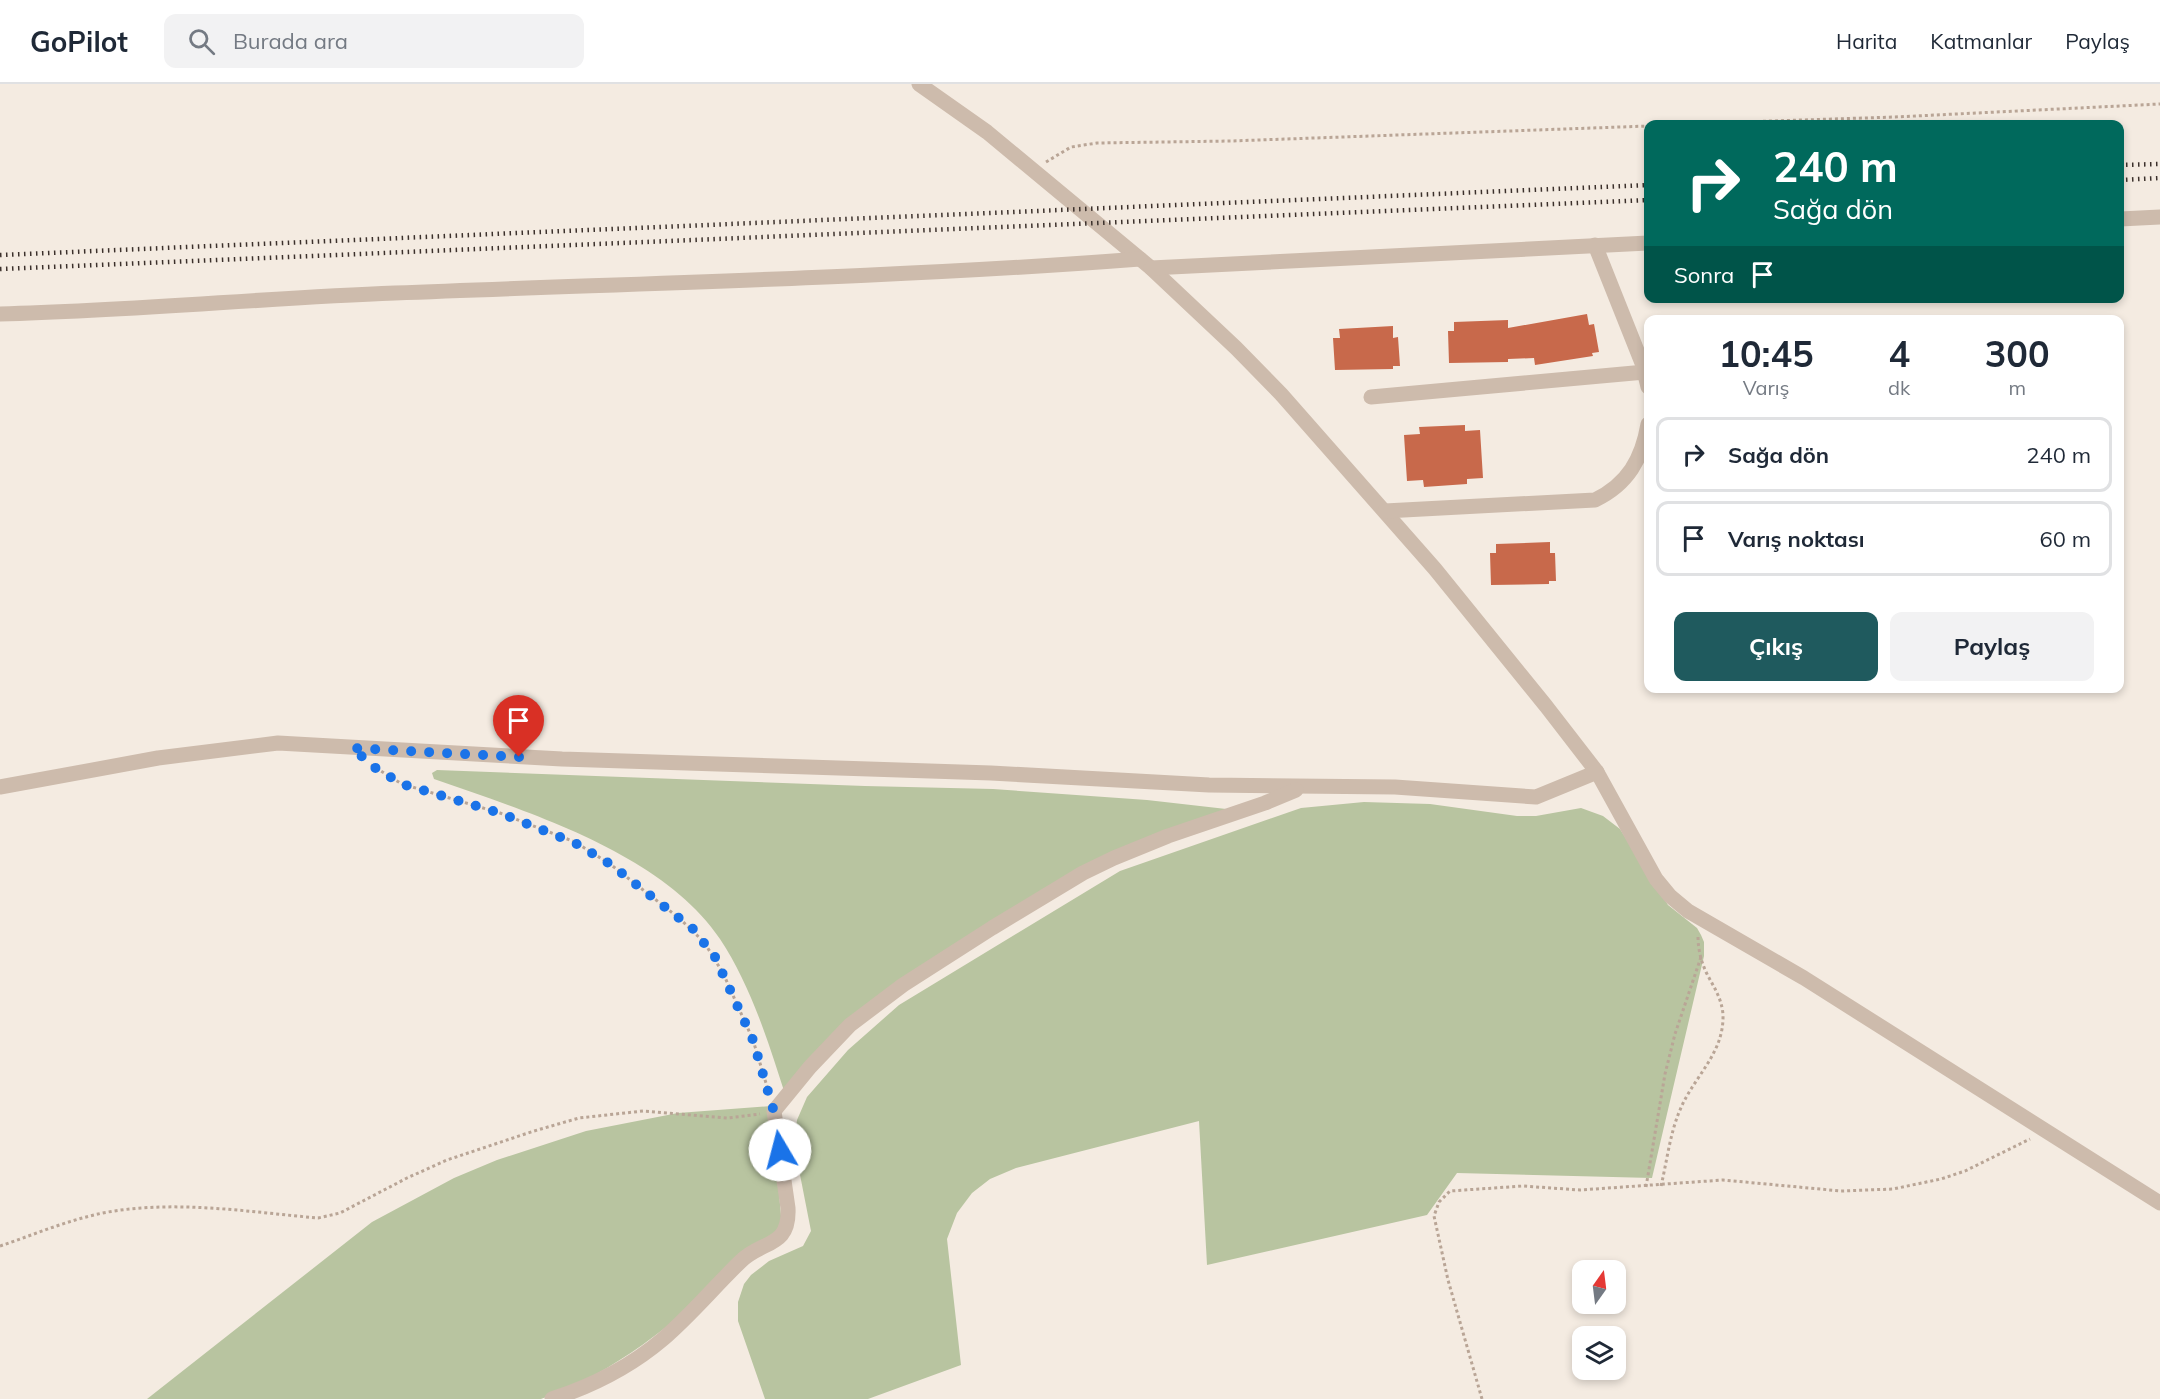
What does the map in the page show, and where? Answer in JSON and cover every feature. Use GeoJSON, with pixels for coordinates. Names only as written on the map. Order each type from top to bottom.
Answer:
{"type":"FeatureCollection","features":[{"type":"Feature","properties":{"kind":"street"},"geometry":{"type":"LineString","coordinates":[[919,84],[987,132],[1146,264],[1236,348],[1281,394],[1489,634],[1597,771],[1656,879],[1670,896],[1688,911],[1804,978],[2160,1203]]}},
{"type":"Feature","properties":{"kind":"street"},"geometry":{"type":"LineString","coordinates":[[2124,219],[2160,217]]}},
{"type":"Feature","properties":{"kind":"street"},"geometry":{"type":"LineString","coordinates":[[0,314],[62,313],[360,295],[1644,243]]}},
{"type":"Feature","properties":{"kind":"street"},"geometry":{"type":"LineString","coordinates":[[1595,245],[1644,369]]}},
{"type":"Feature","properties":{"kind":"street"},"geometry":{"type":"LineString","coordinates":[[1371,397],[1644,372]]}},
{"type":"Feature","properties":{"kind":"street"},"geometry":{"type":"LineString","coordinates":[[1385,512],[1595,500],[1617,488],[1633,469],[1639,459],[1644,440]]}},
{"type":"Feature","properties":{"kind":"street"},"geometry":{"type":"LineString","coordinates":[[0,787],[109,766],[268,744],[550,758],[830,766],[1209,785],[1395,787],[1536,796],[1597,771]]}},
{"type":"Feature","properties":{"kind":"street"},"geometry":{"type":"LineString","coordinates":[[552,1399],[602,1379],[646,1352],[679,1324],[743,1258],[776,1241],[781,1236],[787,1223],[788,1208],[774,1112],[816,1059],[850,1025],[903,985],[1083,873],[1168,836],[1265,803],[1302,787]]}},
{"type":"Feature","properties":{"kind":"path"},"geometry":{"type":"LineString","coordinates":[[1802,120],[2160,104]]}},
{"type":"Feature","properties":{"kind":"path"},"geometry":{"type":"LineString","coordinates":[[1037,172],[1058,153],[1071,147],[1097,143],[1231,141],[1644,126]]}},
{"type":"Feature","properties":{"kind":"path"},"geometry":{"type":"LineString","coordinates":[[0,1246],[51,1226],[79,1218],[135,1209],[188,1207],[329,1217],[447,1160],[579,1118],[643,1111],[728,1118],[774,1112],[753,1040],[723,973],[704,942],[686,923],[610,864],[575,843],[500,813],[402,784],[374,767],[352,748]]}},
{"type":"Feature","properties":{"kind":"path"},"geometry":{"type":"LineString","coordinates":[[1646,1187],[1665,1074],[1675,1034],[1701,957],[1721,1002],[1723,1013],[1721,1031],[1712,1059],[1692,1087],[1681,1108],[1661,1186]]}},
{"type":"Feature","properties":{"kind":"path"},"geometry":{"type":"LineString","coordinates":[[1482,1399],[1449,1280],[1434,1215],[1439,1202],[1450,1191],[1523,1186],[1580,1190],[1723,1180],[1841,1191],[1893,1189],[1926,1183],[1965,1171],[2044,1131]]}},
{"type":"Feature","properties":{"kind":"green space"},"geometry":{"type":"Polygon","coordinates":[[[437,770],[993,789],[1147,800],[1235,810],[1114,857],[897,989],[785,1094],[758,1014],[741,976],[720,939],[695,909],[664,882],[629,859],[551,821],[434,779],[432,773],[437,770]]]}},
{"type":"Feature","properties":{"kind":"green space"},"geometry":{"type":"Polygon","coordinates":[[[1364,802],[1430,804],[1517,816],[1536,816],[1581,808],[1603,816],[1620,829],[1668,905],[1697,928],[1704,942],[1704,956],[1652,1178],[1457,1173],[1427,1215],[1207,1265],[1199,1121],[1016,1168],[990,1179],[972,1193],[957,1213],[947,1239],[961,1365],[868,1399],[765,1399],[738,1321],[738,1302],[744,1284],[751,1275],[769,1261],[803,1246],[811,1231],[794,1144],[797,1120],[807,1097],[848,1050],[899,1005],[1120,871],[1301,808],[1364,802]]]}},
{"type":"Feature","properties":{"kind":"green space"},"geometry":{"type":"Polygon","coordinates":[[[771,1106],[782,1226],[669,1325],[608,1367],[576,1385],[541,1399],[147,1399],[372,1222],[454,1178],[497,1160],[586,1131],[678,1113],[771,1106]]]}},
{"type":"Feature","properties":{"kind":"building"},"geometry":{"type":"Polygon","coordinates":[[[1587,314],[1589,325],[1594,324],[1599,352],[1592,353],[1593,356],[1535,365],[1534,358],[1508,359],[1508,362],[1449,363],[1448,331],[1454,331],[1454,322],[1508,320],[1508,328],[1587,314]]]}},
{"type":"Feature","properties":{"kind":"building"},"geometry":{"type":"Polygon","coordinates":[[[1393,326],[1393,338],[1398,337],[1400,366],[1393,366],[1393,369],[1335,370],[1333,338],[1340,338],[1339,329],[1393,326]]]}},
{"type":"Feature","properties":{"kind":"building"},"geometry":{"type":"Polygon","coordinates":[[[1465,425],[1465,431],[1480,430],[1483,478],[1467,479],[1467,484],[1424,487],[1423,480],[1407,481],[1404,435],[1420,434],[1419,427],[1465,425]]]}},
{"type":"Feature","properties":{"kind":"building"},"geometry":{"type":"Polygon","coordinates":[[[1550,542],[1550,553],[1555,553],[1556,581],[1549,581],[1549,584],[1491,585],[1490,553],[1496,553],[1496,544],[1550,542]]]}},
{"type":"Feature","properties":{"kind":"railway"},"geometry":{"type":"LineString","coordinates":[[2124,165],[2160,164]]}},
{"type":"Feature","properties":{"kind":"railway"},"geometry":{"type":"LineString","coordinates":[[2124,180],[2160,178]]}},
{"type":"Feature","properties":{"kind":"railway"},"geometry":{"type":"LineString","coordinates":[[0,255],[1644,185]]}},
{"type":"Feature","properties":{"kind":"railway"},"geometry":{"type":"LineString","coordinates":[[0,269],[1644,200]]}},
{"type":"Feature","properties":{"kind":"route"},"geometry":{"type":"LineString","coordinates":[[519,757],[352,748],[386,776],[402,784],[500,813],[575,843],[610,864],[693,929],[715,957],[753,1040],[774,1112],[780,1150]]}}]}
